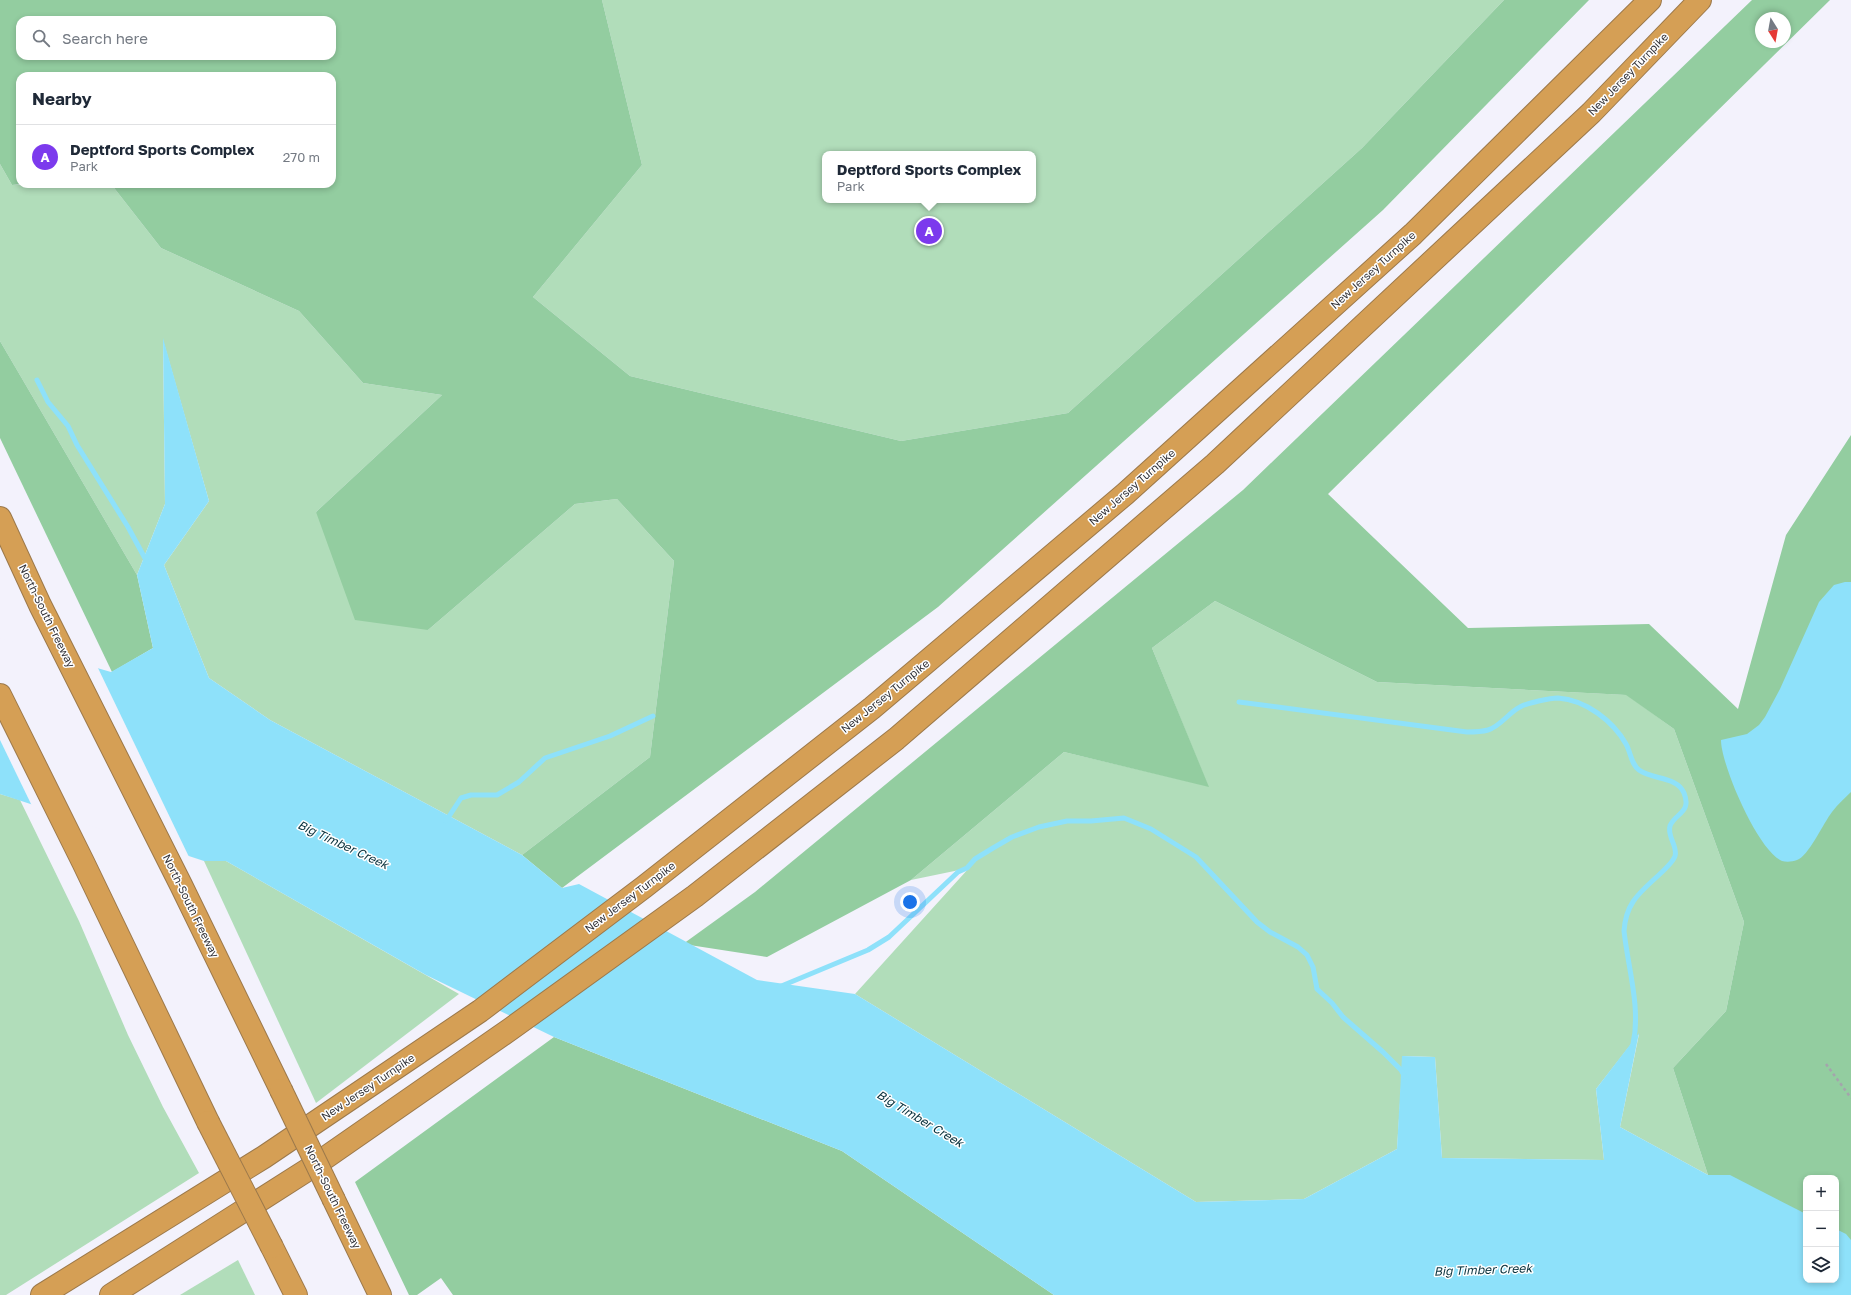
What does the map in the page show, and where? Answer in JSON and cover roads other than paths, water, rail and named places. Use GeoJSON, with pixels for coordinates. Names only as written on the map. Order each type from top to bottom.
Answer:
{"type":"FeatureCollection","features":[{"type":"Feature","properties":{"kind":"highway","name":"New Jersey Turnpike"},"geometry":{"type":"LineString","coordinates":[[42,1295],[264,1157],[480,1011],[644,887],[872,708],[1125,494],[1413,234],[1650,0]]}},
{"type":"Feature","properties":{"kind":"highway","name":"New Jersey Turnpike"},"geometry":{"type":"LineString","coordinates":[[111,1295],[312,1167],[512,1028],[695,896],[896,739],[1215,464],[1591,113],[1700,0]]}},
{"type":"Feature","properties":{"kind":"highway","name":"North-South Freeway"},"geometry":{"type":"LineString","coordinates":[[0,518],[40,605],[181,885],[380,1295]]}},
{"type":"Feature","properties":{"kind":"highway"},"geometry":{"type":"LineString","coordinates":[[0,695],[83,862],[208,1122],[296,1295]]}},
{"type":"Feature","properties":{"kind":"water","name":"Big Timber Creek"},"geometry":{"type":"Polygon","coordinates":[[[163,338],[209,501],[164,565],[209,678],[270,720],[522,855],[562,888],[579,884],[757,980],[855,994],[1196,1202],[1304,1199],[1397,1149],[1402,1056],[1435,1057],[1442,1158],[1604,1160],[1596,1089],[1639,1033],[1620,1127],[1708,1175],[1730,1175],[1803,1212],[1803,1283],[1839,1283],[1839,1230],[1846,1234],[1851,1240],[1851,1295],[1054,1295],[842,1151],[554,1037],[426,975],[226,861],[204,861],[0,794],[0,640],[111,672],[153,648],[137,575],[165,504],[163,338]]]}},
{"type":"Feature","properties":{"kind":"water"},"geometry":{"type":"Polygon","coordinates":[[[1851,582],[1851,792],[1832,812],[1806,853],[1797,860],[1787,862],[1782,861],[1772,854],[1762,841],[1742,806],[1727,768],[1721,740],[1747,734],[1759,725],[1780,689],[1819,602],[1834,585],[1851,582]]]}},
{"type":"Feature","properties":{"kind":"waterway"},"geometry":{"type":"LineString","coordinates":[[37,380],[48,402],[68,426],[77,445],[128,527],[147,562]]}},
{"type":"Feature","properties":{"kind":"waterway"},"geometry":{"type":"LineString","coordinates":[[1239,702],[1467,732],[1480,732],[1493,728],[1523,705],[1550,699],[1558,698],[1579,703],[1598,713],[1614,727],[1626,744],[1636,768],[1644,773],[1676,784],[1681,788],[1686,800],[1684,809],[1672,822],[1669,830],[1676,852],[1674,858],[1671,863],[1641,892],[1631,904],[1625,921],[1624,931],[1636,1016],[1633,1044]]}},
{"type":"Feature","properties":{"kind":"waterway"},"geometry":{"type":"LineString","coordinates":[[446,821],[461,798],[471,795],[497,795],[519,782],[545,758],[610,736],[653,716]]}},
{"type":"Feature","properties":{"kind":"waterway"},"geometry":{"type":"LineString","coordinates":[[779,987],[868,950],[889,937],[958,872],[967,868],[975,859],[1012,837],[1039,827],[1067,821],[1091,821],[1124,818],[1151,829],[1196,857],[1257,922],[1270,932],[1298,947],[1307,955],[1313,967],[1317,989],[1332,1003],[1343,1017],[1383,1052],[1401,1070],[1405,1077]]}},
{"type":"Feature","properties":{"kind":"place","name":"Deptford Sports Complex"},"geometry":{"type":"Point","coordinates":[929,231]}}]}
